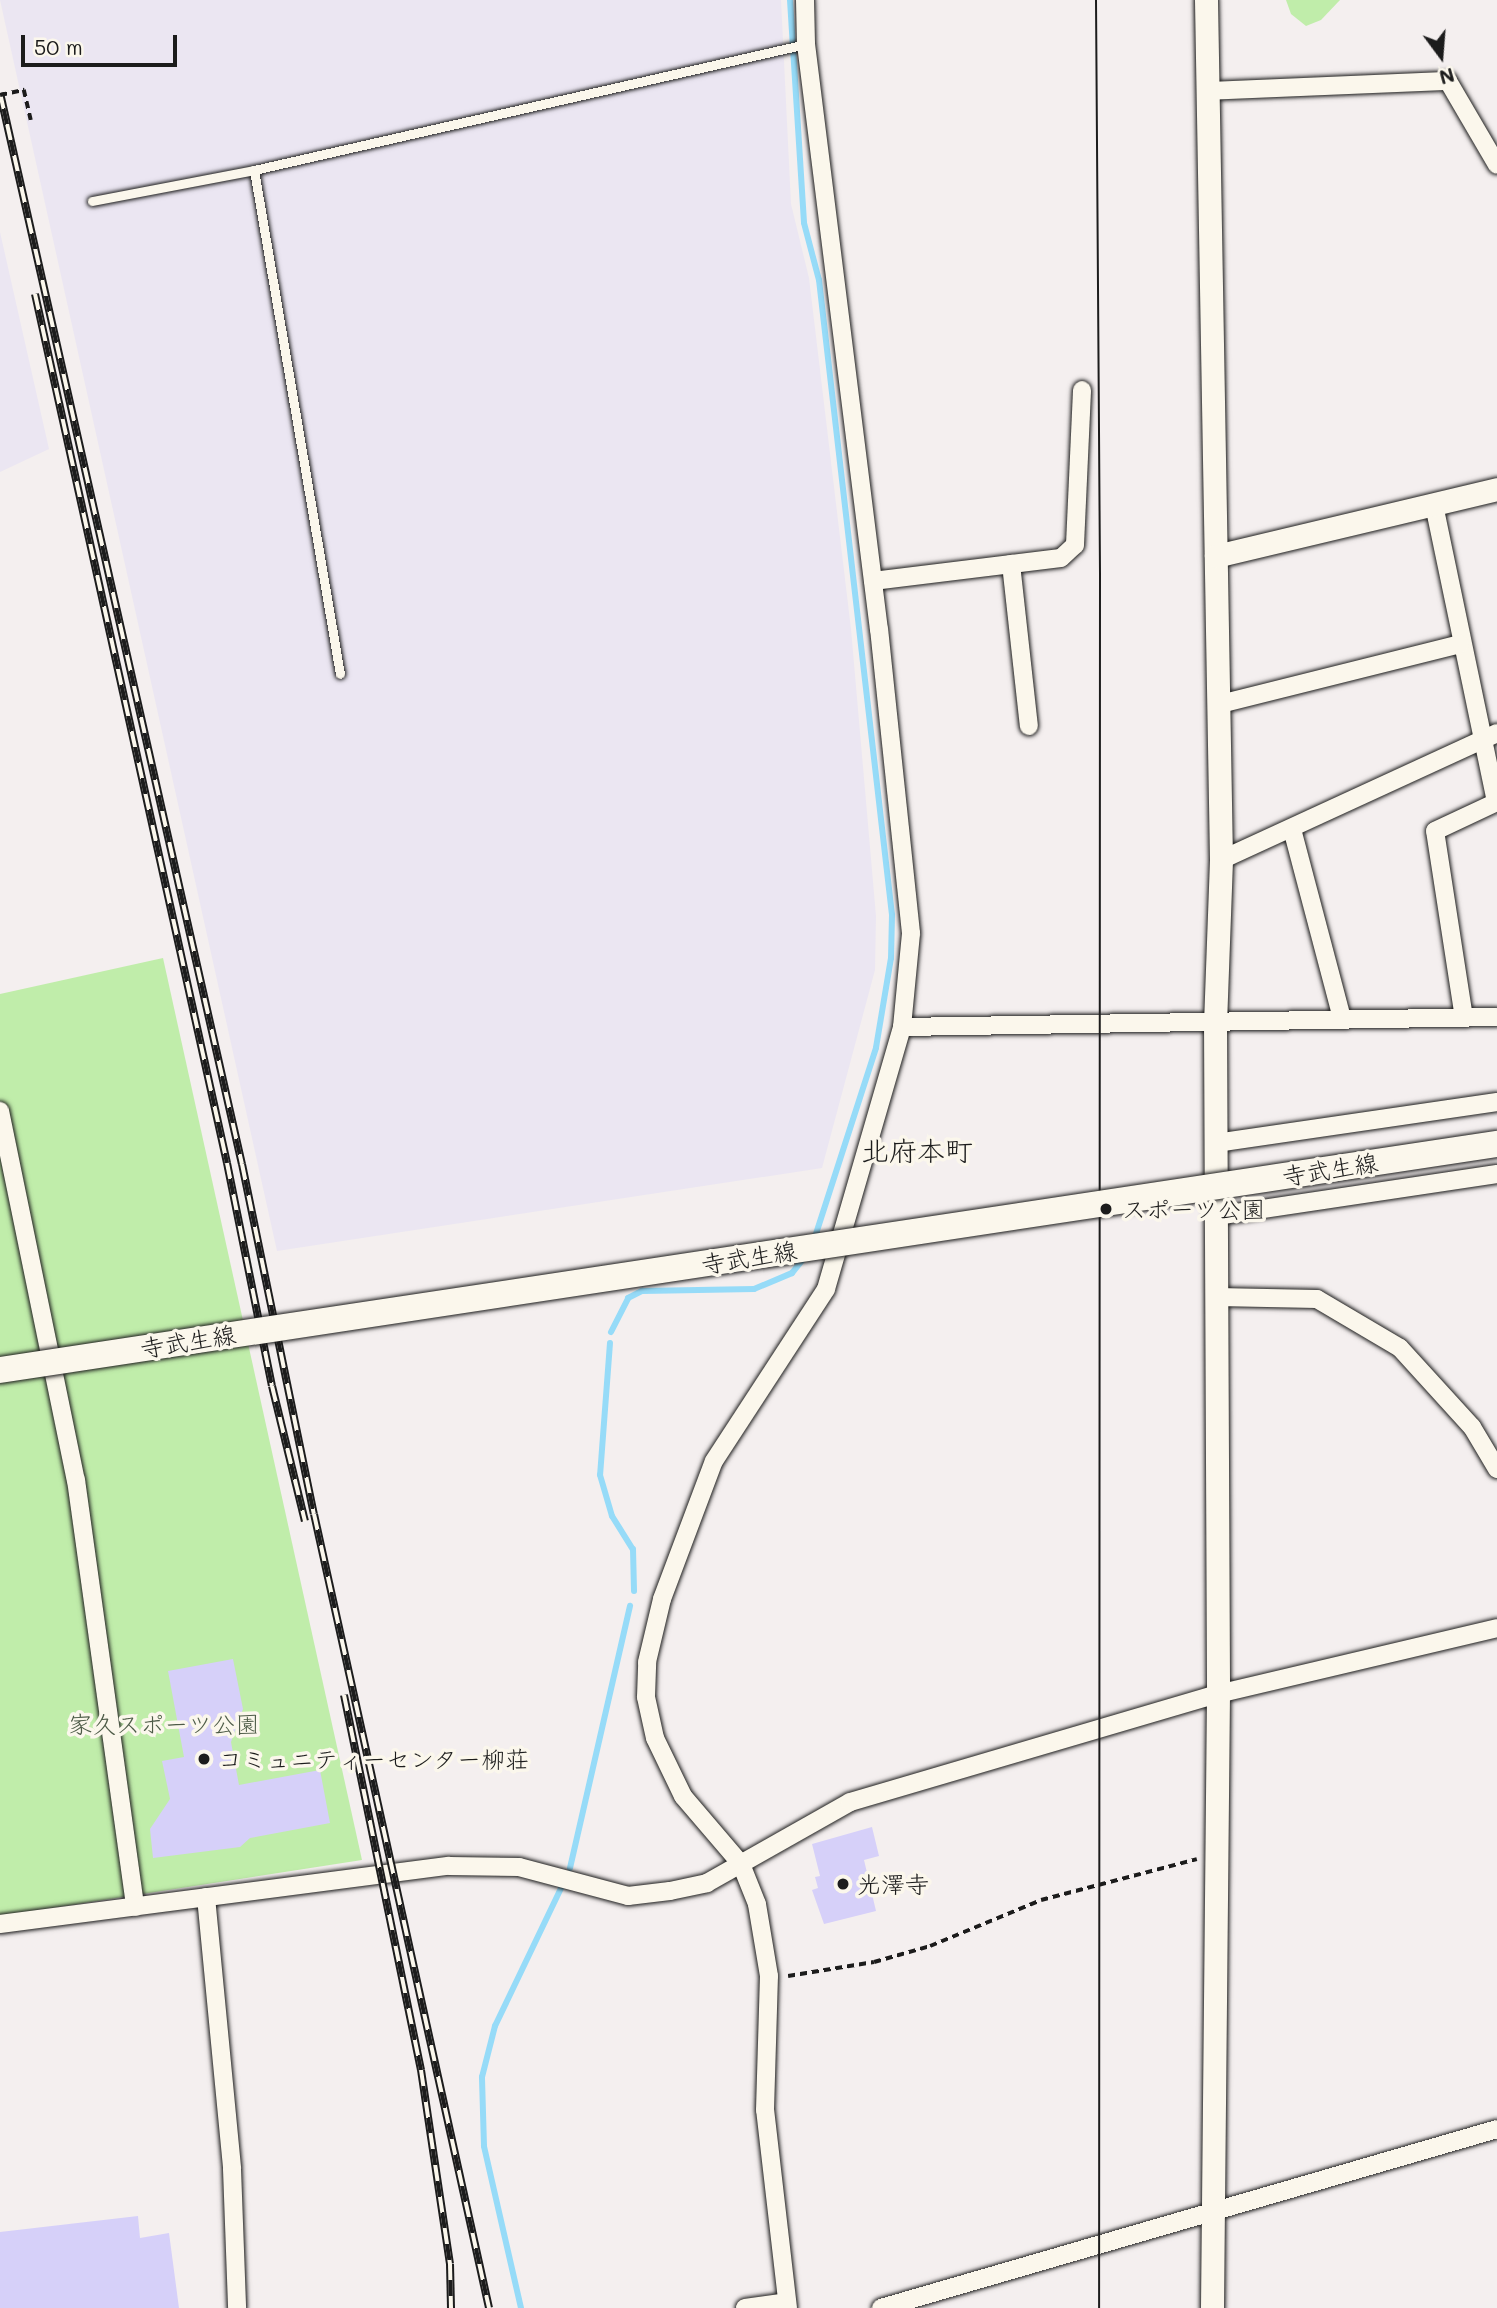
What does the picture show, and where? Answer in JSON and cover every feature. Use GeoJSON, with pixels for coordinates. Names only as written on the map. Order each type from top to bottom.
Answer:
{"type":"FeatureCollection","features":[{"type":"Feature","properties":{"kind":"main road","name":"寺武生線"},"geometry":{"type":"LineString","coordinates":[[0,1370],[1497,1144]]}},
{"type":"Feature","properties":{"kind":"street"},"geometry":{"type":"LineString","coordinates":[[745,2308],[787,2305],[765,2110],[769,1976],[757,1904],[741,1864],[683,1796],[654,1738],[646,1697],[647,1662],[662,1599],[714,1461],[826,1289],[902,1027],[911,933],[873,581],[806,44],[805,0]]}},
{"type":"Feature","properties":{"kind":"street"},"geometry":{"type":"LineString","coordinates":[[1206,0],[1221,860],[1215,1020],[1218,1693],[1212,2308]]}},
{"type":"Feature","properties":{"kind":"street"},"geometry":{"type":"LineString","coordinates":[[1207,91],[1448,81],[1497,165]]}},
{"type":"Feature","properties":{"kind":"street"},"geometry":{"type":"LineString","coordinates":[[873,581],[1060,558],[1075,545],[1082,390]]}},
{"type":"Feature","properties":{"kind":"street"},"geometry":{"type":"LineString","coordinates":[[1216,556],[1497,489]]}},
{"type":"Feature","properties":{"kind":"street"},"geometry":{"type":"LineString","coordinates":[[1434,505],[1460,643],[1489,736],[1497,802],[1436,831],[1464,1018]]}},
{"type":"Feature","properties":{"kind":"street"},"geometry":{"type":"LineString","coordinates":[[1011,564],[1030,726]]}},
{"type":"Feature","properties":{"kind":"street"},"geometry":{"type":"LineString","coordinates":[[1220,704],[1460,643]]}},
{"type":"Feature","properties":{"kind":"street"},"geometry":{"type":"LineString","coordinates":[[1221,860],[1489,736]]}},
{"type":"Feature","properties":{"kind":"street"},"geometry":{"type":"LineString","coordinates":[[1292,829],[1342,1017]]}},
{"type":"Feature","properties":{"kind":"street"},"geometry":{"type":"LineString","coordinates":[[902,1027],[1342,1017],[1497,1017]]}},
{"type":"Feature","properties":{"kind":"street"},"geometry":{"type":"LineString","coordinates":[[1216,1143],[1497,1102]]}},
{"type":"Feature","properties":{"kind":"street"},"geometry":{"type":"LineString","coordinates":[[0,1111],[76,1480],[135,1907]]}},
{"type":"Feature","properties":{"kind":"street"},"geometry":{"type":"LineString","coordinates":[[1216,1216],[1497,1174]]}},
{"type":"Feature","properties":{"kind":"street"},"geometry":{"type":"LineString","coordinates":[[1217,1297],[1317,1299],[1400,1348],[1472,1427],[1497,1469]]}},
{"type":"Feature","properties":{"kind":"street"},"geometry":{"type":"LineString","coordinates":[[0,1924],[449,1866],[519,1867],[628,1896],[707,1883],[850,1802],[1218,1693],[1497,1628]]}},
{"type":"Feature","properties":{"kind":"street"},"geometry":{"type":"LineString","coordinates":[[206,1897],[232,2169],[237,2308]]}},
{"type":"Feature","properties":{"kind":"street"},"geometry":{"type":"LineString","coordinates":[[881,2308],[1021,2270],[1212,2209],[1497,2129]]}},
{"type":"Feature","properties":{"kind":"lane"},"geometry":{"type":"LineString","coordinates":[[92,201],[254,170],[806,44]]}},
{"type":"Feature","properties":{"kind":"lane"},"geometry":{"type":"LineString","coordinates":[[254,170],[340,674]]}},
{"type":"Feature","properties":{"kind":"path"},"geometry":{"type":"LineString","coordinates":[[0,95],[24,90],[30,120]]}},
{"type":"Feature","properties":{"kind":"path"},"geometry":{"type":"LineString","coordinates":[[769,1976],[874,1962],[930,1946],[1041,1900],[1217,1854]]}},
{"type":"Feature","properties":{"kind":"shaded area"},"geometry":{"type":"Polygon","coordinates":[[[0,0],[781,0],[791,204],[809,278],[851,629],[876,916],[875,970],[822,1168],[277,1251],[0,0]]]}},
{"type":"Feature","properties":{"kind":"shaded area"},"geometry":{"type":"Polygon","coordinates":[[[0,232],[49,449],[0,472],[0,232]]]}},
{"type":"Feature","properties":{"kind":"green space"},"geometry":{"type":"Polygon","coordinates":[[[1286,0],[1340,0],[1321,20],[1306,26],[1291,14],[1286,0]]]}},
{"type":"Feature","properties":{"kind":"green space","name":"家久スポーツ公園"},"geometry":{"type":"Polygon","coordinates":[[[163,958],[362,1860],[0,1916],[0,994],[163,958]]]}},
{"type":"Feature","properties":{"kind":"building","name":"コミュニティーセンター柳荘"},"geometry":{"type":"Polygon","coordinates":[[[233,1659],[243,1709],[231,1742],[239,1785],[320,1770],[330,1823],[250,1838],[240,1847],[153,1858],[150,1829],[170,1799],[162,1761],[184,1757],[168,1671],[233,1659]]]}},
{"type":"Feature","properties":{"kind":"building"},"geometry":{"type":"Polygon","coordinates":[[[872,1827],[879,1856],[864,1860],[876,1911],[824,1924],[812,1890],[818,1888],[815,1877],[820,1876],[812,1844],[872,1827]]]}},
{"type":"Feature","properties":{"kind":"building"},"geometry":{"type":"Polygon","coordinates":[[[138,2216],[140,2238],[169,2233],[179,2308],[0,2308],[0,2232],[138,2216]]]}},
{"type":"Feature","properties":{"kind":"waterway"},"geometry":{"type":"LineString","coordinates":[[790,0],[804,223],[819,280],[892,915],[891,958],[876,1048],[814,1240]]}},
{"type":"Feature","properties":{"kind":"waterway"},"geometry":{"type":"LineString","coordinates":[[611,1332],[628,1298],[642,1291],[754,1289],[792,1273],[806,1256]]}},
{"type":"Feature","properties":{"kind":"waterway"},"geometry":{"type":"LineString","coordinates":[[610,1343],[600,1475],[612,1516],[633,1549],[634,1591]]}},
{"type":"Feature","properties":{"kind":"waterway"},"geometry":{"type":"LineString","coordinates":[[570,1868],[630,1606]]}},
{"type":"Feature","properties":{"kind":"waterway"},"geometry":{"type":"LineString","coordinates":[[521,2308],[484,2146],[482,2077],[495,2026],[561,1888]]}},
{"type":"Feature","properties":{"kind":"tram line"},"geometry":{"type":"LineString","coordinates":[[1096,0],[1100,574],[1099,2308]]}},
{"type":"Feature","properties":{"kind":"railway"},"geometry":{"type":"LineString","coordinates":[[0,93],[242,1164],[314,1514],[489,2308]]}},
{"type":"Feature","properties":{"kind":"railway"},"geometry":{"type":"LineString","coordinates":[[35,294],[227,1163],[272,1386],[305,1521]]}},
{"type":"Feature","properties":{"kind":"railway"},"geometry":{"type":"LineString","coordinates":[[344,1695],[421,2070],[450,2264],[451,2308]]}},
{"type":"Feature","properties":{"kind":"place","name":"スポーツ公園"},"geometry":{"type":"Point","coordinates":[1106,1209]}},
{"type":"Feature","properties":{"kind":"place","name":"コミュニティーセンター柳荘"},"geometry":{"type":"Point","coordinates":[204,1759]}},
{"type":"Feature","properties":{"kind":"place","name":"光澤寺"},"geometry":{"type":"Point","coordinates":[843,1884]}},
{"type":"Feature","properties":{"kind":"district","name":"北府本町"},"geometry":{"type":"Point","coordinates":[917,1150]}}]}
